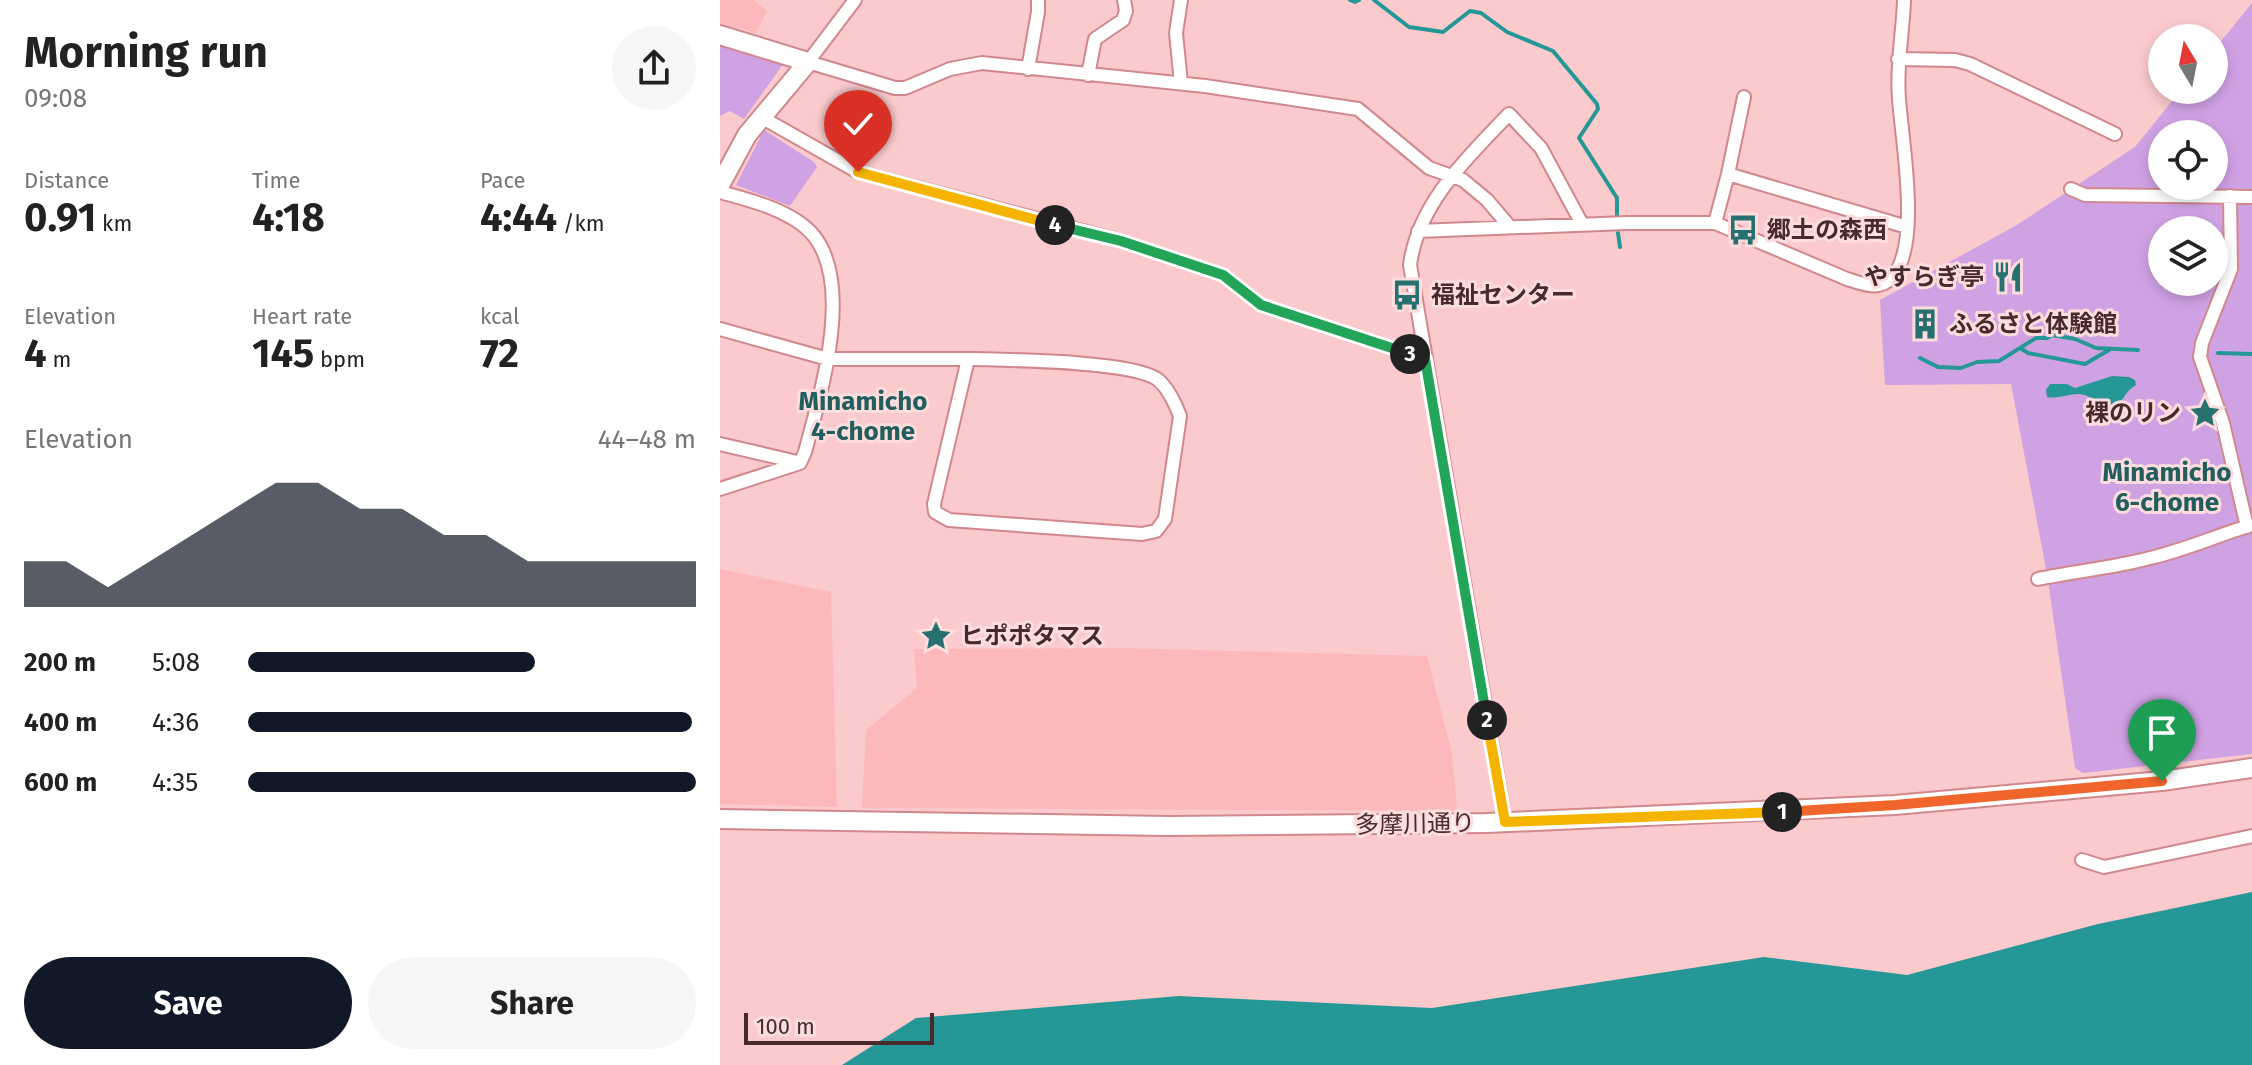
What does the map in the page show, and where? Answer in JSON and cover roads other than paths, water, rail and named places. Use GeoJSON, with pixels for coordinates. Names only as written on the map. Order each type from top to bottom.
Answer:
{"type":"FeatureCollection","features":[{"type":"Feature","properties":{"kind":"street"},"geometry":{"type":"LineString","coordinates":[[720,185],[739,147],[855,0]]}},
{"type":"Feature","properties":{"kind":"street"},"geometry":{"type":"LineString","coordinates":[[1028,69],[1038,0]]}},
{"type":"Feature","properties":{"kind":"street"},"geometry":{"type":"LineString","coordinates":[[1088,75],[1095,39],[1123,20],[1126,11],[1124,0]]}},
{"type":"Feature","properties":{"kind":"street"},"geometry":{"type":"LineString","coordinates":[[1181,0],[1176,33],[1181,83]]}},
{"type":"Feature","properties":{"kind":"street"},"geometry":{"type":"LineString","coordinates":[[1418,231],[1582,224],[1715,223],[1870,286],[1881,285],[1895,275],[1903,255],[1907,227],[1906,154],[1898,59],[1904,0]]}},
{"type":"Feature","properties":{"kind":"street"},"geometry":{"type":"LineString","coordinates":[[720,35],[905,88],[970,64],[1181,83],[1358,109],[1429,168],[1463,180],[1487,200],[1510,227]]}},
{"type":"Feature","properties":{"kind":"street"},"geometry":{"type":"LineString","coordinates":[[1898,59],[1955,60],[1970,64],[2115,134]]}},
{"type":"Feature","properties":{"kind":"street"},"geometry":{"type":"LineString","coordinates":[[1715,223],[1744,97]]}},
{"type":"Feature","properties":{"kind":"street"},"geometry":{"type":"LineString","coordinates":[[1505,822],[1410,265],[1424,216],[1455,171],[1509,114],[1541,148],[1582,224]]}},
{"type":"Feature","properties":{"kind":"street"},"geometry":{"type":"LineString","coordinates":[[761,117],[858,172],[1121,241],[1223,275],[1261,305],[1425,359]]}},
{"type":"Feature","properties":{"kind":"street"},"geometry":{"type":"LineString","coordinates":[[1728,174],[1907,227]]}},
{"type":"Feature","properties":{"kind":"street"},"geometry":{"type":"LineString","coordinates":[[2071,189],[2085,195],[2252,197]]}},
{"type":"Feature","properties":{"kind":"street"},"geometry":{"type":"LineString","coordinates":[[720,192],[784,215],[813,236],[825,257],[829,271],[831,343],[800,463]]}},
{"type":"Feature","properties":{"kind":"street"},"geometry":{"type":"LineString","coordinates":[[2038,579],[2106,569],[2152,558],[2209,542],[2249,526],[2223,423],[2200,357],[2202,343],[2231,269],[2230,196]]}},
{"type":"Feature","properties":{"kind":"street"},"geometry":{"type":"LineString","coordinates":[[720,329],[828,359],[968,359],[1035,360],[1135,371],[1158,379],[1177,406],[1180,416],[1165,519],[1156,531],[1142,534],[949,520],[935,512],[934,504],[968,359]]}},
{"type":"Feature","properties":{"kind":"street"},"geometry":{"type":"LineString","coordinates":[[720,444],[800,463]]}},
{"type":"Feature","properties":{"kind":"street"},"geometry":{"type":"LineString","coordinates":[[720,489],[800,463]]}},
{"type":"Feature","properties":{"kind":"street","name":"多摩川通り"},"geometry":{"type":"LineString","coordinates":[[720,819],[1168,826],[1505,822],[1871,807],[2162,781],[2252,768]]}},
{"type":"Feature","properties":{"kind":"street"},"geometry":{"type":"LineString","coordinates":[[2082,860],[2104,867],[2252,836]]}},
{"type":"Feature","properties":{"kind":"water"},"geometry":{"type":"Polygon","coordinates":[[[2112,376],[2129,377],[2135,380],[2136,385],[2109,414],[2094,409],[2091,398],[2086,395],[2047,397],[2046,390],[2050,384],[2067,384],[2075,388],[2112,376]]]}},
{"type":"Feature","properties":{"kind":"water"},"geometry":{"type":"Polygon","coordinates":[[[2252,892],[2252,1065],[842,1065],[916,1018],[1179,996],[1432,1008],[1764,957],[1907,975],[2098,924],[2252,892]]]}},
{"type":"Feature","properties":{"kind":"waterway"},"geometry":{"type":"LineString","coordinates":[[1350,0],[1359,0]]}},
{"type":"Feature","properties":{"kind":"waterway"},"geometry":{"type":"LineString","coordinates":[[1374,0],[1409,27],[1443,32],[1470,11],[1481,13],[1507,32],[1553,51],[1597,104],[1598,109],[1579,138],[1617,198],[1617,215]]}},
{"type":"Feature","properties":{"kind":"waterway"},"geometry":{"type":"LineString","coordinates":[[1618,233],[1620,247]]}},
{"type":"Feature","properties":{"kind":"waterway"},"geometry":{"type":"LineString","coordinates":[[1920,358],[1938,367],[1961,368],[1977,362],[1999,361],[2036,338],[2052,335],[2075,339],[2096,348],[2138,350]]}},
{"type":"Feature","properties":{"kind":"waterway"},"geometry":{"type":"LineString","coordinates":[[2020,348],[2028,353],[2085,364],[2109,350]]}},
{"type":"Feature","properties":{"kind":"waterway"},"geometry":{"type":"LineString","coordinates":[[2218,353],[2252,354]]}},
{"type":"Feature","properties":{"kind":"place","name":"郷土の森西"},"geometry":{"type":"Point","coordinates":[1743,230]}},
{"type":"Feature","properties":{"kind":"place","name":"やすらぎ亭"},"geometry":{"type":"Point","coordinates":[2008,277]}},
{"type":"Feature","properties":{"kind":"place","name":"福祉センター"},"geometry":{"type":"Point","coordinates":[1407,295]}},
{"type":"Feature","properties":{"kind":"place","name":"ふるさと体験館"},"geometry":{"type":"Point","coordinates":[1925,324]}},
{"type":"Feature","properties":{"kind":"place","name":"裸のリン"},"geometry":{"type":"Point","coordinates":[2205,413]}},
{"type":"Feature","properties":{"kind":"place","name":"ヒポポタマス"},"geometry":{"type":"Point","coordinates":[936,636]}},
{"type":"Feature","properties":{"kind":"district","name":"Minamicho 4-chome"},"geometry":{"type":"Point","coordinates":[863,416]}},
{"type":"Feature","properties":{"kind":"district","name":"Minamicho 6-chome"},"geometry":{"type":"Point","coordinates":[2167,487]}}]}
